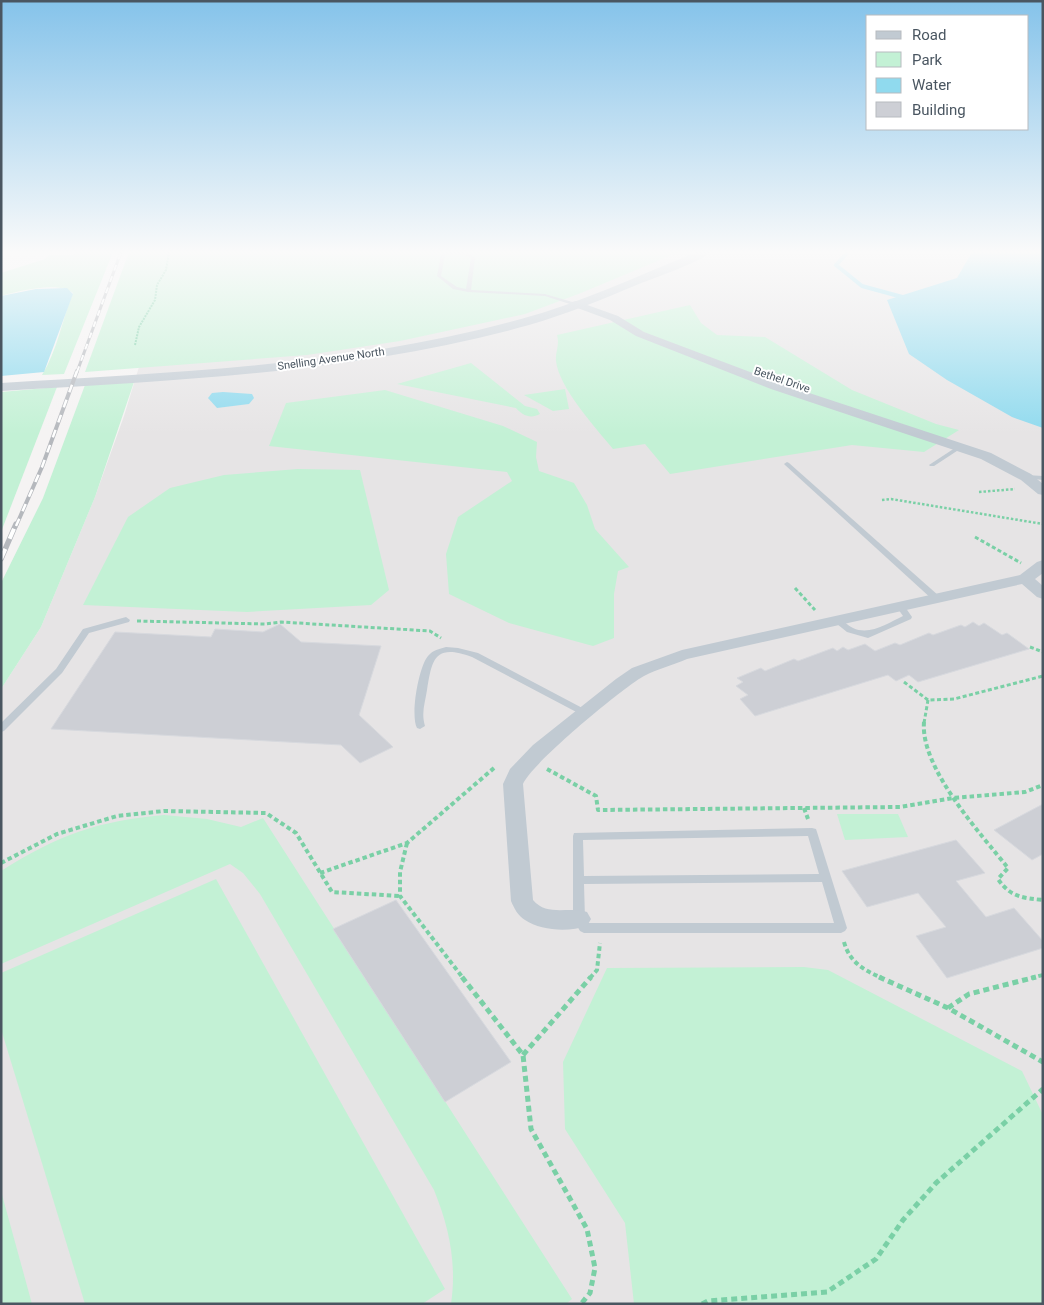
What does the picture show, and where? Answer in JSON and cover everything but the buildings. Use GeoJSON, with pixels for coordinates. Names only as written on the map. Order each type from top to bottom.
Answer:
{"type":"FeatureCollection","features":[{"type":"Feature","properties":{"kind":"street","name":"Snelling Avenue North"},"geometry":{"type":"LineString","coordinates":[[1,387],[334,360],[492,331],[555,313]]}},
{"type":"Feature","properties":{"kind":"street","name":"Bethel Drive"},"geometry":{"type":"LineString","coordinates":[[600,313],[614,318],[640,334],[690,354],[842,410],[961,446],[995,460],[1026,476],[1043,491]]}},
{"type":"Feature","properties":{"kind":"street"},"geometry":{"type":"LineString","coordinates":[[579,919],[540,918],[525,909],[522,901],[512,784],[517,774],[530,760],[585,713],[638,672],[658,662],[709,648],[936,598],[1043,565]]}},
{"type":"Feature","properties":{"kind":"street"},"geometry":{"type":"LineString","coordinates":[[1024,572],[1043,594]]}},
{"type":"Feature","properties":{"kind":"lane"},"geometry":{"type":"LineString","coordinates":[[932,465],[961,446]]}},
{"type":"Feature","properties":{"kind":"lane"},"geometry":{"type":"LineString","coordinates":[[787,464],[936,598]]}},
{"type":"Feature","properties":{"kind":"lane"},"geometry":{"type":"LineString","coordinates":[[1026,476],[1043,478]]}},
{"type":"Feature","properties":{"kind":"lane"},"geometry":{"type":"LineString","coordinates":[[1,729],[59,671],[86,631],[126,620]]}},
{"type":"Feature","properties":{"kind":"lane"},"geometry":{"type":"LineString","coordinates":[[420,726],[417,716],[431,658],[440,652],[464,650],[585,713]]}},
{"type":"Feature","properties":{"kind":"lane"},"geometry":{"type":"LineString","coordinates":[[812,832],[840,928],[584,928],[579,919],[578,836],[812,832]]}},
{"type":"Feature","properties":{"kind":"lane"},"geometry":{"type":"LineString","coordinates":[[579,880],[826,878]]}},
{"type":"Feature","properties":{"kind":"path"},"geometry":{"type":"LineString","coordinates":[[135,345],[139,326],[147,313]]}},
{"type":"Feature","properties":{"kind":"path"},"geometry":{"type":"LineString","coordinates":[[979,492],[1016,488]]}},
{"type":"Feature","properties":{"kind":"path"},"geometry":{"type":"LineString","coordinates":[[882,500],[891,499],[1043,524]]}},
{"type":"Feature","properties":{"kind":"path"},"geometry":{"type":"LineString","coordinates":[[975,538],[1024,572]]}},
{"type":"Feature","properties":{"kind":"path"},"geometry":{"type":"LineString","coordinates":[[795,588],[818,613]]}},
{"type":"Feature","properties":{"kind":"path"},"geometry":{"type":"LineString","coordinates":[[126,620],[265,624],[281,622],[430,632],[464,650]]}},
{"type":"Feature","properties":{"kind":"path"},"geometry":{"type":"LineString","coordinates":[[1030,647],[1043,652]]}},
{"type":"Feature","properties":{"kind":"path"},"geometry":{"type":"LineString","coordinates":[[904,682],[928,700],[954,699],[1043,676]]}},
{"type":"Feature","properties":{"kind":"path"},"geometry":{"type":"LineString","coordinates":[[928,700],[924,728],[925,742],[953,798],[1008,868],[998,879],[1005,891],[1025,901],[1043,900]]}},
{"type":"Feature","properties":{"kind":"path"},"geometry":{"type":"LineString","coordinates":[[530,760],[596,796],[598,810],[900,807],[953,798],[1026,792],[1043,785]]}},
{"type":"Feature","properties":{"kind":"path"},"geometry":{"type":"LineString","coordinates":[[320,873],[407,843],[494,768]]}},
{"type":"Feature","properties":{"kind":"path"},"geometry":{"type":"LineString","coordinates":[[1,863],[57,834],[117,816],[164,810],[266,813],[296,833],[332,892],[400,896]]}},
{"type":"Feature","properties":{"kind":"path"},"geometry":{"type":"LineString","coordinates":[[407,843],[400,872],[400,896],[523,1054],[531,1129],[587,1229],[595,1268],[590,1293],[581,1304]]}},
{"type":"Feature","properties":{"kind":"path"},"geometry":{"type":"LineString","coordinates":[[523,1054],[597,970],[602,928]]}},
{"type":"Feature","properties":{"kind":"path"},"geometry":{"type":"LineString","coordinates":[[840,928],[847,953],[860,968],[948,1008],[1043,1062]]}},
{"type":"Feature","properties":{"kind":"path"},"geometry":{"type":"LineString","coordinates":[[948,1008],[969,994],[1043,975]]}},
{"type":"Feature","properties":{"kind":"path"},"geometry":{"type":"LineString","coordinates":[[702,1304],[708,1301],[827,1292],[876,1259],[904,1220],[936,1183],[1043,1089]]}},
{"type":"Feature","properties":{"kind":"shaded area"},"geometry":{"type":"Polygon","coordinates":[[[155,313],[1043,313],[1043,1304],[1,1304],[1,689],[41,627],[95,497],[124,416],[155,313]]]}},
{"type":"Feature","properties":{"kind":"green space"},"geometry":{"type":"Polygon","coordinates":[[[66,313],[89,313],[64,374],[42,375],[56,346],[66,313]]]}},
{"type":"Feature","properties":{"kind":"green space"},"geometry":{"type":"Polygon","coordinates":[[[107,313],[528,313],[400,341],[307,355],[85,372],[107,313]]]}},
{"type":"Feature","properties":{"kind":"green space"},"geometry":{"type":"Polygon","coordinates":[[[655,313],[695,313],[701,323],[717,335],[765,337],[852,390],[936,424],[959,430],[924,452],[852,445],[670,474],[645,444],[613,449],[588,419],[571,395],[559,372],[556,361],[557,335],[655,313]]]}},
{"type":"Feature","properties":{"kind":"green space"},"geometry":{"type":"Polygon","coordinates":[[[471,363],[525,406],[537,409],[540,414],[527,416],[516,408],[397,384],[471,363]]]}},
{"type":"Feature","properties":{"kind":"green space"},"geometry":{"type":"Polygon","coordinates":[[[134,382],[95,497],[41,627],[1,689],[1,583],[43,498],[85,385],[134,382]]]}},
{"type":"Feature","properties":{"kind":"green space"},"geometry":{"type":"Polygon","coordinates":[[[57,387],[1,532],[1,392],[57,387]]]}},
{"type":"Feature","properties":{"kind":"green space"},"geometry":{"type":"Polygon","coordinates":[[[565,389],[569,409],[553,411],[524,395],[565,389]]]}},
{"type":"Feature","properties":{"kind":"green space"},"geometry":{"type":"Polygon","coordinates":[[[385,390],[503,426],[537,442],[536,457],[539,471],[574,483],[587,505],[595,529],[629,567],[618,571],[614,594],[614,638],[593,646],[509,623],[449,594],[446,554],[458,517],[512,481],[507,472],[269,446],[286,403],[385,390]]]}},
{"type":"Feature","properties":{"kind":"green space"},"geometry":{"type":"Polygon","coordinates":[[[298,469],[360,470],[389,590],[371,605],[247,612],[83,605],[128,517],[170,488],[224,475],[298,469]]]}},
{"type":"Feature","properties":{"kind":"green space"},"geometry":{"type":"Polygon","coordinates":[[[837,814],[898,814],[908,837],[845,840],[837,814]]]}},
{"type":"Feature","properties":{"kind":"green space"},"geometry":{"type":"Polygon","coordinates":[[[164,815],[207,819],[241,827],[263,818],[572,1299],[566,1304],[451,1304],[453,1274],[448,1232],[434,1190],[260,894],[243,873],[230,864],[1,964],[1,871],[41,848],[79,832],[118,821],[164,815]]]}},
{"type":"Feature","properties":{"kind":"green space"},"geometry":{"type":"Polygon","coordinates":[[[216,879],[445,1289],[422,1304],[85,1304],[1,1029],[1,973],[216,879]]]}},
{"type":"Feature","properties":{"kind":"green space"},"geometry":{"type":"Polygon","coordinates":[[[804,967],[828,970],[1022,1071],[1043,1115],[1043,1304],[634,1304],[625,1223],[565,1129],[563,1062],[607,968],[804,967]]]}},
{"type":"Feature","properties":{"kind":"green space"},"geometry":{"type":"Polygon","coordinates":[[[1,1191],[32,1304],[1,1304],[1,1191]]]}},
{"type":"Feature","properties":{"kind":"water"},"geometry":{"type":"Polygon","coordinates":[[[1,313],[66,313],[44,372],[1,376],[1,313]]]}},
{"type":"Feature","properties":{"kind":"water"},"geometry":{"type":"Polygon","coordinates":[[[892,313],[1043,313],[1043,428],[1012,417],[947,380],[909,354],[892,313]]]}},
{"type":"Feature","properties":{"kind":"water"},"geometry":{"type":"Polygon","coordinates":[[[212,393],[252,394],[254,398],[249,404],[217,408],[208,398],[212,393]]]}},
{"type":"Feature","properties":{"kind":"railway"},"geometry":{"type":"LineString","coordinates":[[77,372],[99,313]]}},
{"type":"Feature","properties":{"kind":"railway"},"geometry":{"type":"LineString","coordinates":[[16,526],[42,467],[77,371]]}},
{"type":"Feature","properties":{"kind":"railway"},"geometry":{"type":"LineString","coordinates":[[1,559],[16,524]]}}]}
